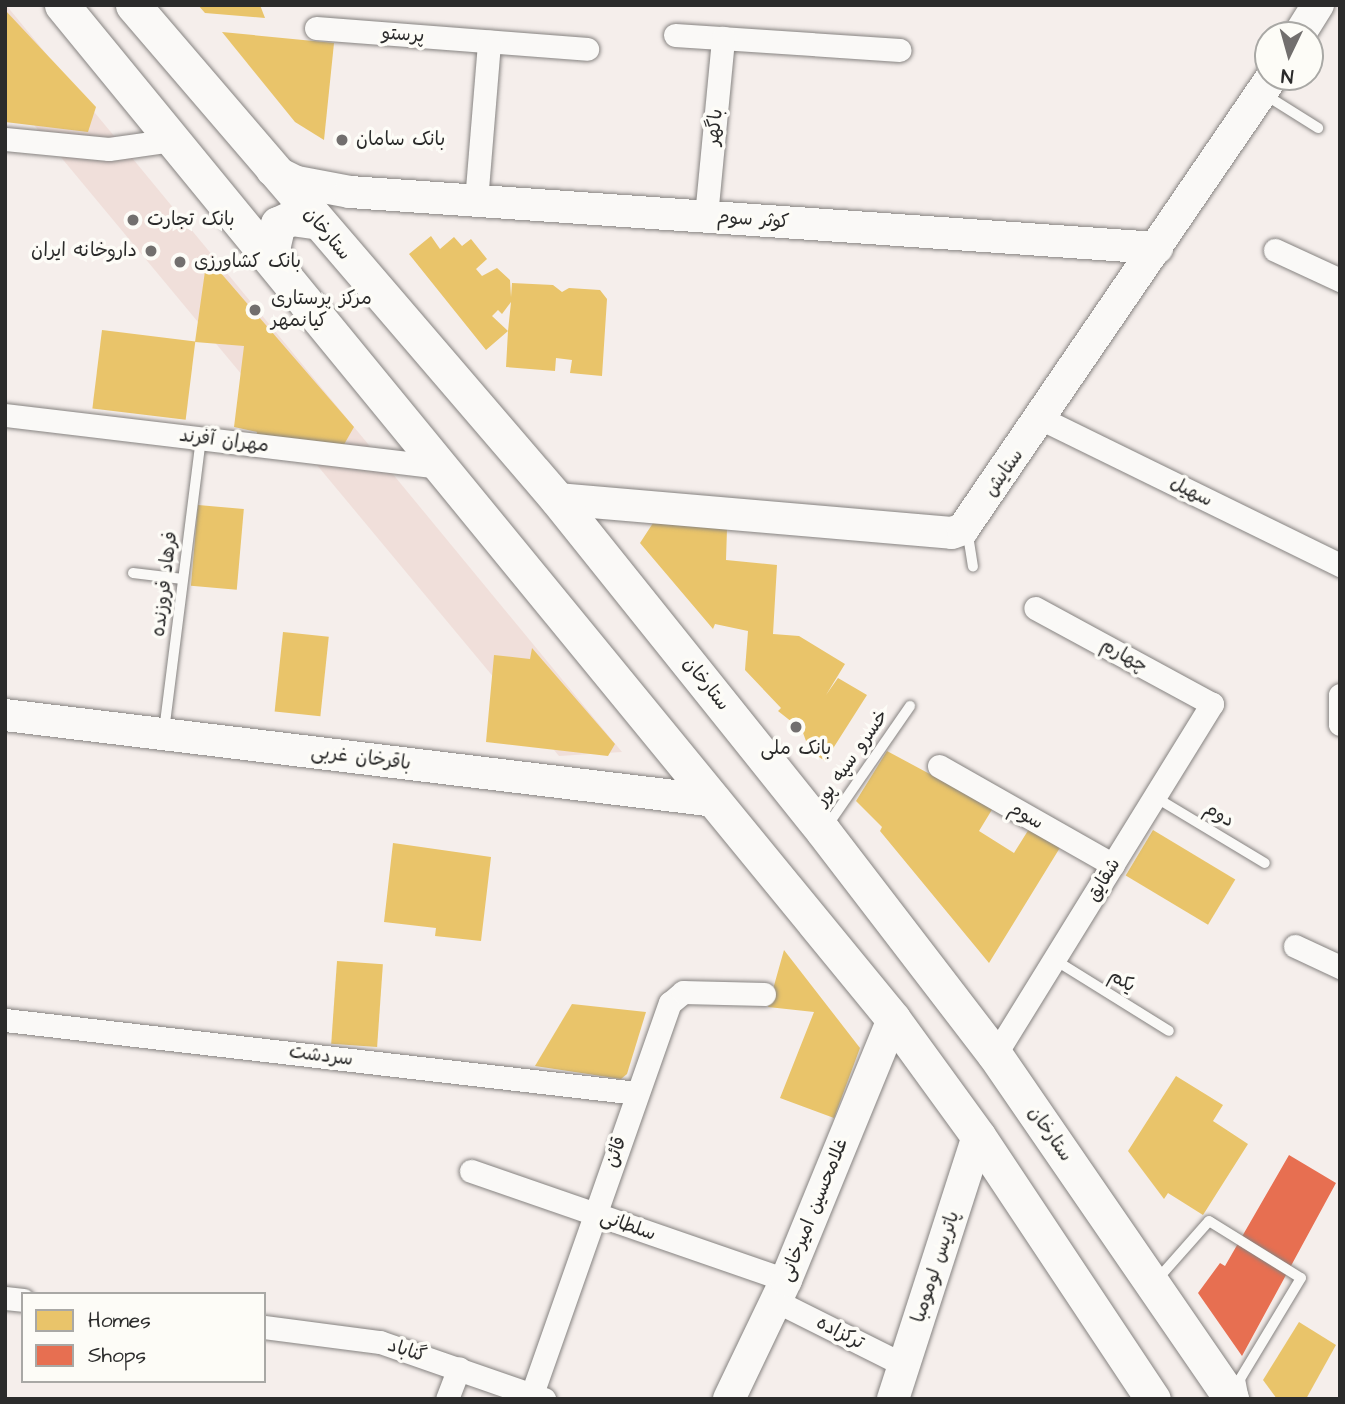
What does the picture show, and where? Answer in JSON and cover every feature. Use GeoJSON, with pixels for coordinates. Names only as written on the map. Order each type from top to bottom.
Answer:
{"type":"FeatureCollection","features":[{"type":"Feature","properties":{"kind":"main road"},"geometry":{"type":"LineString","coordinates":[[62,5],[893,1018],[978,1136],[1153,1399]]}},
{"type":"Feature","properties":{"kind":"main road","name":"ستارخان"},"geometry":{"type":"LineString","coordinates":[[133,5],[246,143],[557,499],[823,831],[995,1055],[1231,1399]]}},
{"type":"Feature","properties":{"kind":"main road"},"geometry":{"type":"LineString","coordinates":[[208,182],[235,176],[244,162],[246,143]]}},
{"type":"Feature","properties":{"kind":"main road"},"geometry":{"type":"LineString","coordinates":[[279,268],[272,249],[278,224],[292,218],[327,234]]}},
{"type":"Feature","properties":{"kind":"street"},"geometry":{"type":"LineString","coordinates":[[1308,21],[1318,5]]}},
{"type":"Feature","properties":{"kind":"street","name":"پرستو"},"geometry":{"type":"LineString","coordinates":[[316,28],[587,49]]}},
{"type":"Feature","properties":{"kind":"street"},"geometry":{"type":"LineString","coordinates":[[675,35],[899,50]]}},
{"type":"Feature","properties":{"kind":"street","name":"باگهر"},"geometry":{"type":"LineString","coordinates":[[706,216],[723,38]]}},
{"type":"Feature","properties":{"kind":"street"},"geometry":{"type":"LineString","coordinates":[[476,201],[489,42]]}},
{"type":"Feature","properties":{"kind":"street","name":"ستایش"},"geometry":{"type":"LineString","coordinates":[[967,527],[1263,91]]}},
{"type":"Feature","properties":{"kind":"street"},"geometry":{"type":"LineString","coordinates":[[5,139],[109,149],[173,140]]}},
{"type":"Feature","properties":{"kind":"street","name":"کوثر سوم"},"geometry":{"type":"LineString","coordinates":[[272,170],[297,181],[350,192],[1157,248]]}},
{"type":"Feature","properties":{"kind":"street"},"geometry":{"type":"LineString","coordinates":[[327,234],[327,209],[333,200],[350,192]]}},
{"type":"Feature","properties":{"kind":"street"},"geometry":{"type":"LineString","coordinates":[[1275,250],[1340,280]]}},
{"type":"Feature","properties":{"kind":"street","name":"مهران آفرند"},"geometry":{"type":"LineString","coordinates":[[5,415],[442,467]]}},
{"type":"Feature","properties":{"kind":"street","name":"سهیل"},"geometry":{"type":"LineString","coordinates":[[1042,419],[1340,565]]}},
{"type":"Feature","properties":{"kind":"street"},"geometry":{"type":"LineString","coordinates":[[557,499],[953,533],[967,527]]}},
{"type":"Feature","properties":{"kind":"street","name":"چهارم"},"geometry":{"type":"LineString","coordinates":[[1035,608],[1212,704]]}},
{"type":"Feature","properties":{"kind":"street"},"geometry":{"type":"LineString","coordinates":[[1339,697],[1340,724]]}},
{"type":"Feature","properties":{"kind":"street","name":"شقایق"},"geometry":{"type":"LineString","coordinates":[[995,1055],[1212,704]]}},
{"type":"Feature","properties":{"kind":"street","name":"باقرخان غربی"},"geometry":{"type":"LineString","coordinates":[[5,715],[716,801]]}},
{"type":"Feature","properties":{"kind":"street","name":"سوم"},"geometry":{"type":"LineString","coordinates":[[939,766],[1113,865]]}},
{"type":"Feature","properties":{"kind":"street"},"geometry":{"type":"LineString","coordinates":[[1295,946],[1340,967]]}},
{"type":"Feature","properties":{"kind":"street","name":"قائن"},"geometry":{"type":"LineString","coordinates":[[538,1397],[636,1093],[675,997],[682,992],[764,994]]}},
{"type":"Feature","properties":{"kind":"street","name":"غلامحسین امیرخانی"},"geometry":{"type":"LineString","coordinates":[[729,1399],[781,1290],[893,1018]]}},
{"type":"Feature","properties":{"kind":"street","name":"سردشت"},"geometry":{"type":"LineString","coordinates":[[5,1020],[636,1093]]}},
{"type":"Feature","properties":{"kind":"street","name":"پاتریس لومومبا"},"geometry":{"type":"LineString","coordinates":[[893,1399],[978,1136]]}},
{"type":"Feature","properties":{"kind":"street","name":"سلطانی"},"geometry":{"type":"LineString","coordinates":[[471,1171],[595,1214],[781,1290]]}},
{"type":"Feature","properties":{"kind":"street","name":"ترکزاده"},"geometry":{"type":"LineString","coordinates":[[781,1290],[904,1365]]}},
{"type":"Feature","properties":{"kind":"street","name":"گناباد"},"geometry":{"type":"LineString","coordinates":[[266,1327],[380,1342],[538,1397]]}},
{"type":"Feature","properties":{"kind":"street"},"geometry":{"type":"LineString","coordinates":[[447,1399],[459,1368]]}},
{"type":"Feature","properties":{"kind":"lane"},"geometry":{"type":"LineString","coordinates":[[1274,91],[1318,128]]}},
{"type":"Feature","properties":{"kind":"lane","name":"فرهاد فروزنده"},"geometry":{"type":"LineString","coordinates":[[164,734],[201,438]]}},
{"type":"Feature","properties":{"kind":"lane"},"geometry":{"type":"LineString","coordinates":[[967,527],[973,567]]}},
{"type":"Feature","properties":{"kind":"lane"},"geometry":{"type":"LineString","coordinates":[[133,573],[183,579]]}},
{"type":"Feature","properties":{"kind":"lane","name":"خسرو سپه پور"},"geometry":{"type":"LineString","coordinates":[[823,831],[910,706]]}},
{"type":"Feature","properties":{"kind":"lane","name":"دوم"},"geometry":{"type":"LineString","coordinates":[[1155,797],[1265,863]]}},
{"type":"Feature","properties":{"kind":"lane","name":"یکم"},"geometry":{"type":"LineString","coordinates":[[1055,960],[1169,1031]]}},
{"type":"Feature","properties":{"kind":"lane"},"geometry":{"type":"LineString","coordinates":[[1153,1284],[1209,1221],[1301,1278],[1240,1379],[1246,1399]]}},
{"type":"Feature","properties":{"kind":"shaded area"},"geometry":{"type":"Polygon","coordinates":[[[5,5],[622,752],[559,756],[5,90],[5,5]]]}},
{"type":"Feature","properties":{"kind":"building: Homes"},"geometry":{"type":"Polygon","coordinates":[[[198,5],[260,5],[265,18],[205,13],[198,5]]]}},
{"type":"Feature","properties":{"kind":"building: Homes"},"geometry":{"type":"Polygon","coordinates":[[[5,10],[96,107],[88,132],[5,122],[5,10]]]}},
{"type":"Feature","properties":{"kind":"building: Homes"},"geometry":{"type":"Polygon","coordinates":[[[222,32],[334,43],[324,140],[295,122],[222,32]]]}},
{"type":"Feature","properties":{"kind":"building: Homes"},"geometry":{"type":"Polygon","coordinates":[[[431,236],[440,249],[454,237],[462,246],[471,239],[487,259],[476,269],[482,276],[497,268],[510,280],[511,297],[512,283],[553,285],[562,292],[569,288],[600,290],[607,299],[602,376],[570,373],[572,360],[556,358],[555,371],[506,367],[508,331],[486,350],[409,254],[431,236]],[[511,302],[502,314],[498,310],[492,316],[508,331],[511,302]]]}},
{"type":"Feature","properties":{"kind":"building: Homes"},"geometry":{"type":"Polygon","coordinates":[[[207,257],[354,427],[342,448],[256,438],[257,432],[234,427],[244,346],[195,342],[207,257]]]}},
{"type":"Feature","properties":{"kind":"building: Homes"},"geometry":{"type":"Polygon","coordinates":[[[102,330],[195,341],[186,420],[92,408],[102,330]]]}},
{"type":"Feature","properties":{"kind":"building: Homes"},"geometry":{"type":"Polygon","coordinates":[[[198,505],[244,509],[237,590],[191,586],[198,505]]]}},
{"type":"Feature","properties":{"kind":"building: Homes"},"geometry":{"type":"Polygon","coordinates":[[[653,523],[727,529],[726,560],[777,565],[773,634],[799,636],[845,664],[826,695],[838,678],[867,695],[825,761],[813,753],[816,749],[806,741],[802,730],[778,711],[781,708],[745,670],[748,631],[715,624],[713,629],[640,543],[653,523]]]}},
{"type":"Feature","properties":{"kind":"building: Homes"},"geometry":{"type":"Polygon","coordinates":[[[283,632],[329,637],[320,716],[275,712],[283,632]]]}},
{"type":"Feature","properties":{"kind":"building: Homes"},"geometry":{"type":"Polygon","coordinates":[[[532,648],[615,744],[608,756],[486,742],[494,655],[530,659],[532,648]]]}},
{"type":"Feature","properties":{"kind":"building: Homes"},"geometry":{"type":"Polygon","coordinates":[[[887,751],[993,808],[979,831],[1014,853],[1029,829],[1061,846],[989,963],[880,831],[882,827],[856,801],[887,751]]]}},
{"type":"Feature","properties":{"kind":"building: Homes"},"geometry":{"type":"Polygon","coordinates":[[[1153,830],[1235,879],[1208,925],[1126,875],[1153,830]]]}},
{"type":"Feature","properties":{"kind":"building: Homes"},"geometry":{"type":"Polygon","coordinates":[[[393,843],[491,857],[481,941],[435,936],[436,928],[384,922],[393,843]]]}},
{"type":"Feature","properties":{"kind":"building: Homes"},"geometry":{"type":"Polygon","coordinates":[[[784,950],[860,1048],[834,1118],[780,1098],[814,1012],[768,1007],[784,950]]]}},
{"type":"Feature","properties":{"kind":"building: Homes"},"geometry":{"type":"Polygon","coordinates":[[[337,961],[383,964],[377,1047],[331,1044],[337,961]]]}},
{"type":"Feature","properties":{"kind":"building: Homes"},"geometry":{"type":"Polygon","coordinates":[[[572,1004],[646,1012],[627,1074],[621,1079],[535,1066],[572,1004]]]}},
{"type":"Feature","properties":{"kind":"building: Homes"},"geometry":{"type":"Polygon","coordinates":[[[1176,1076],[1223,1105],[1213,1121],[1248,1144],[1203,1215],[1168,1193],[1164,1199],[1128,1151],[1176,1076]]]}},
{"type":"Feature","properties":{"kind":"building: Homes"},"geometry":{"type":"Polygon","coordinates":[[[1299,1322],[1336,1345],[1306,1399],[1277,1399],[1263,1380],[1299,1322]]]}},
{"type":"Feature","properties":{"kind":"building: Shops"},"geometry":{"type":"Polygon","coordinates":[[[1289,1155],[1336,1183],[1242,1356],[1198,1293],[1220,1263],[1225,1266],[1289,1155]]]}},
{"type":"Feature","properties":{"kind":"place","name":"بانک سامان"},"geometry":{"type":"Point","coordinates":[342,140]}},
{"type":"Feature","properties":{"kind":"place","name":"بانک تجارت"},"geometry":{"type":"Point","coordinates":[133,220]}},
{"type":"Feature","properties":{"kind":"place","name":"داروخانه ایران"},"geometry":{"type":"Point","coordinates":[151,251]}},
{"type":"Feature","properties":{"kind":"place","name":"بانک کشاورزی"},"geometry":{"type":"Point","coordinates":[180,262]}},
{"type":"Feature","properties":{"kind":"place","name":"مرکز پرستاری کیانمهر"},"geometry":{"type":"Point","coordinates":[255,310]}},
{"type":"Feature","properties":{"kind":"place","name":"بانک ملی"},"geometry":{"type":"Point","coordinates":[796,727]}}]}
